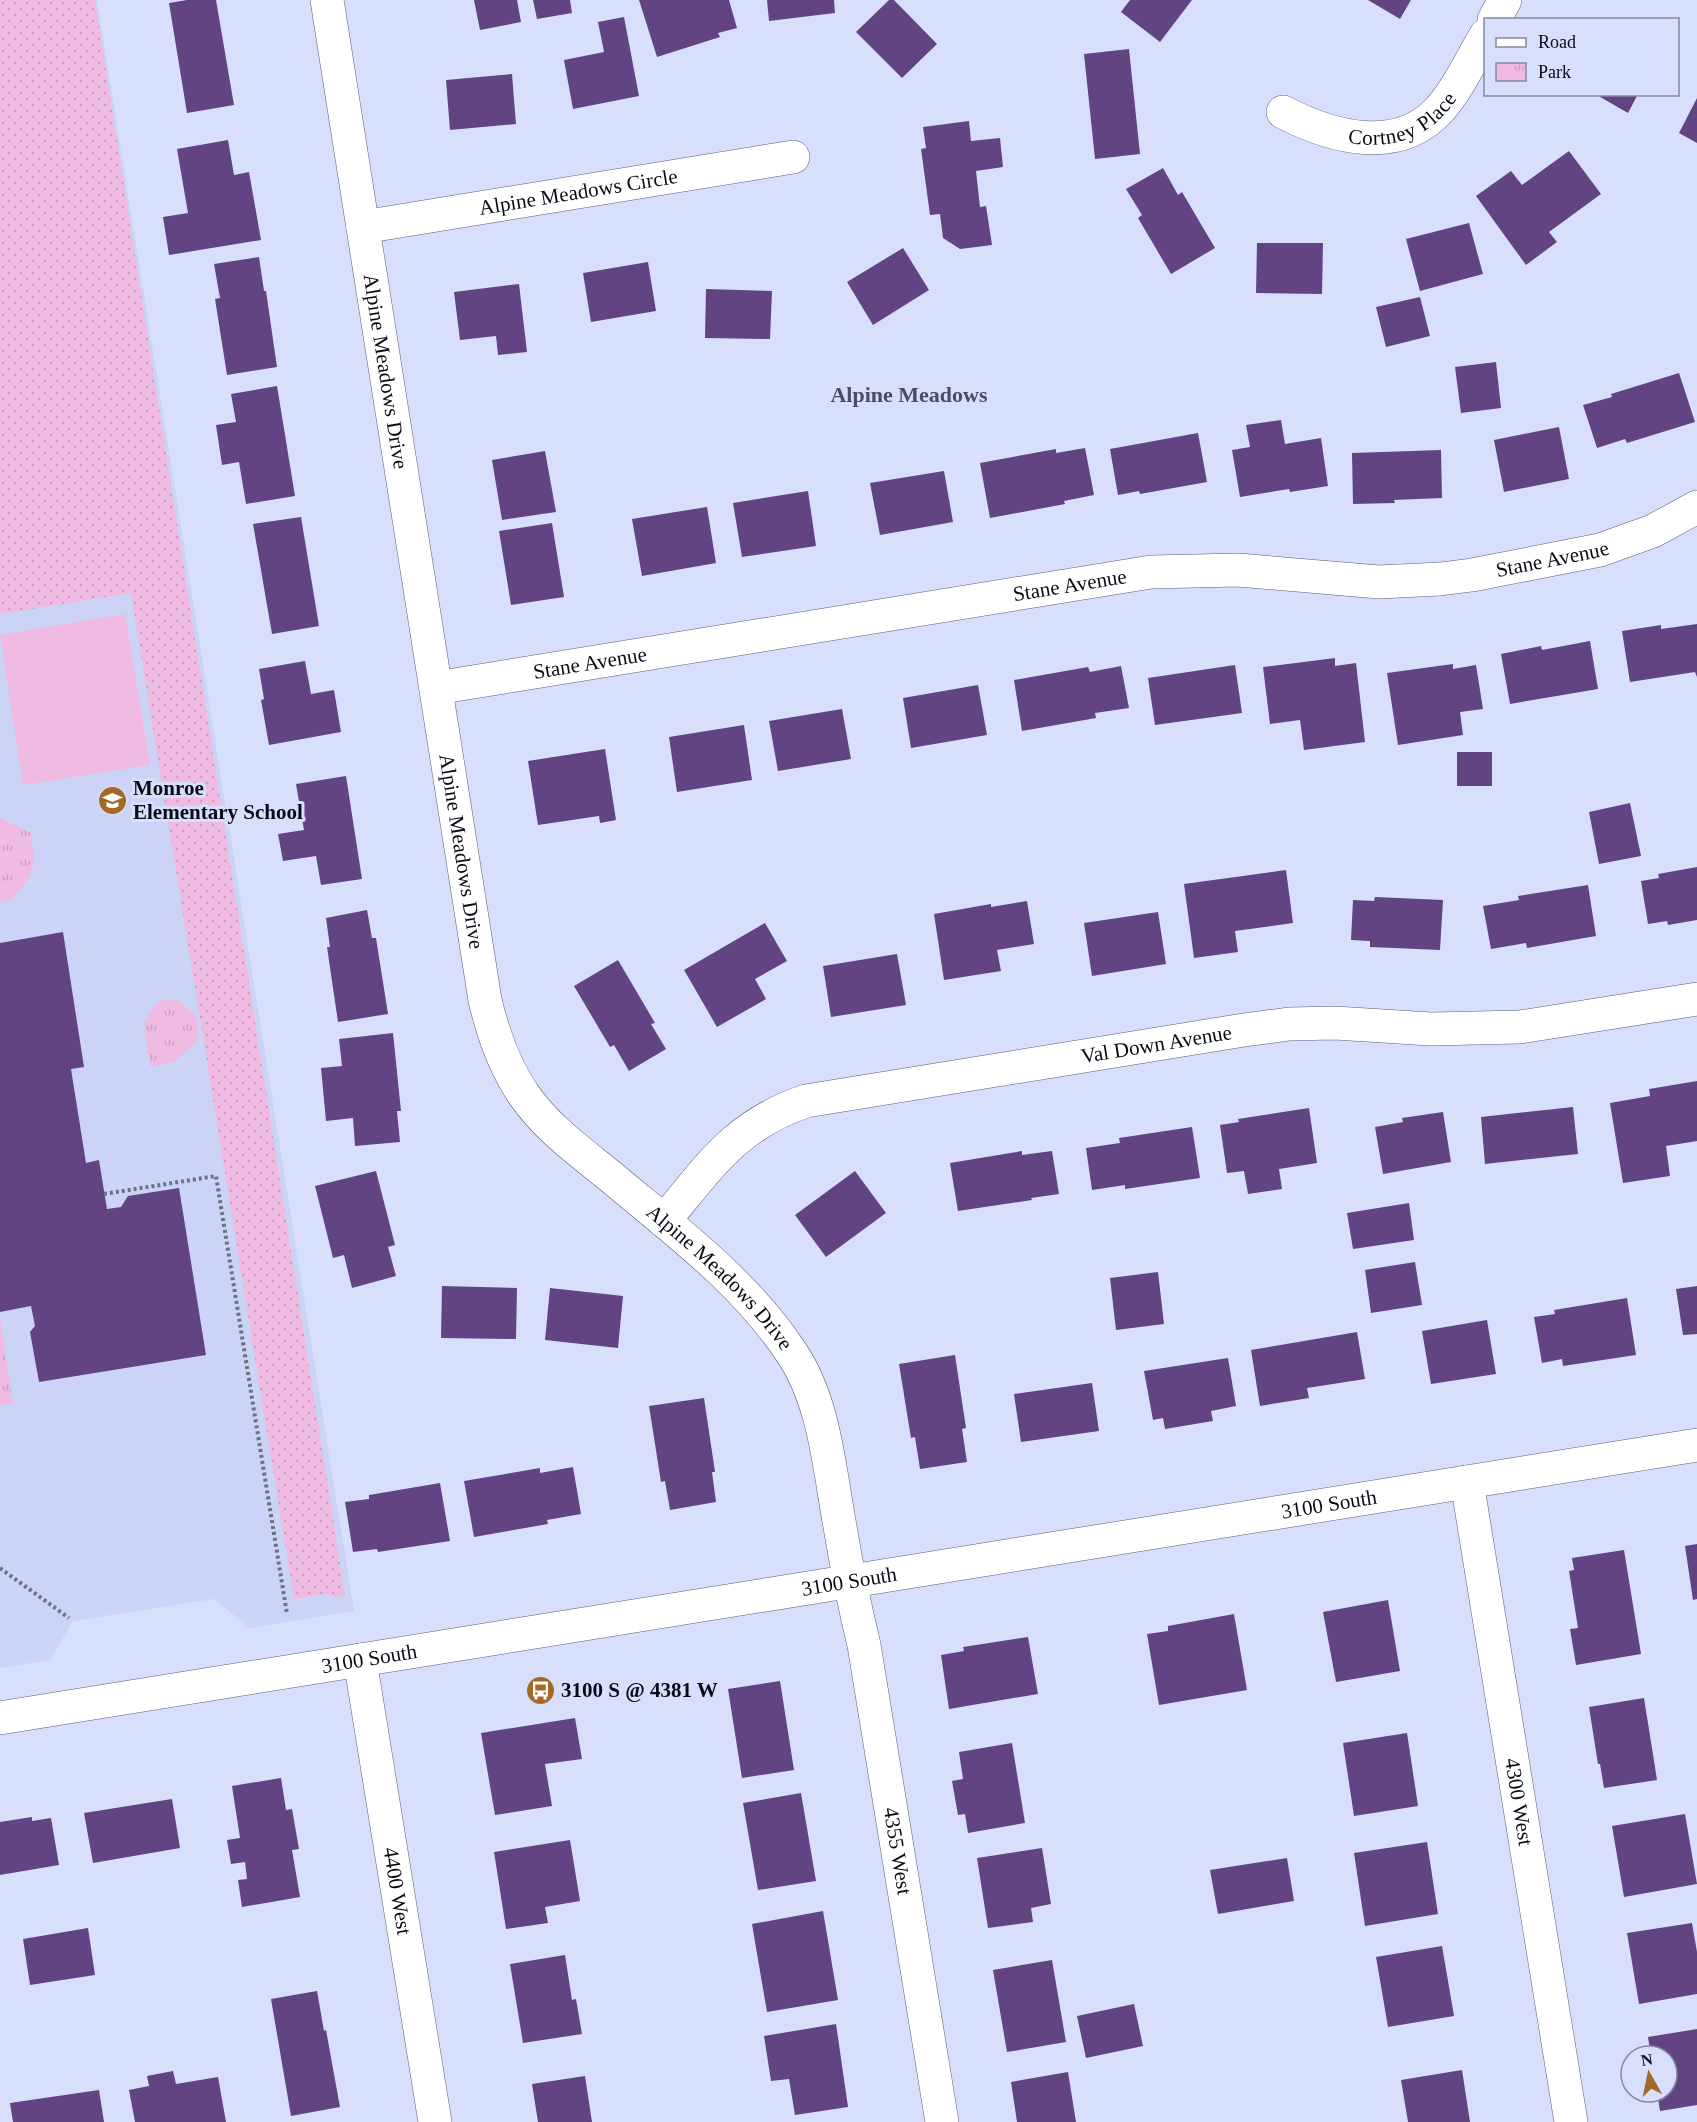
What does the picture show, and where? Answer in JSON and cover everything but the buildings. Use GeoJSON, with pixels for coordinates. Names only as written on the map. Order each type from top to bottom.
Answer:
{"type":"FeatureCollection","features":[{"type":"Feature","properties":{"kind":"street","name":"Alpine Meadows Drive"},"geometry":{"type":"LineString","coordinates":[[327,0],[492,1032],[506,1065],[525,1096],[550,1127],[720,1269],[747,1295],[793,1354],[812,1395],[826,1441],[849,1581]]}},
{"type":"Feature","properties":{"kind":"street"},"geometry":{"type":"LineString","coordinates":[[1495,18],[1505,0]]}},
{"type":"Feature","properties":{"kind":"street","name":"Cortney Place"},"geometry":{"type":"LineString","coordinates":[[1283,112],[1309,125],[1336,134],[1366,138],[1389,137],[1416,128],[1429,120],[1450,96],[1484,37]]}},
{"type":"Feature","properties":{"kind":"street","name":"Alpine Meadows Circle"},"geometry":{"type":"LineString","coordinates":[[363,226],[793,157]]}},
{"type":"Feature","properties":{"kind":"street","name":"Stane Avenue"},"geometry":{"type":"LineString","coordinates":[[436,687],[1151,572],[1239,570],[1379,582],[1472,575],[1600,550],[1653,531],[1697,507]]}},
{"type":"Feature","properties":{"kind":"street","name":"Val Down Avenue"},"geometry":{"type":"LineString","coordinates":[[664,1221],[724,1149],[742,1133],[782,1109],[814,1099],[1289,1024],[1335,1023],[1431,1029],[1520,1027],[1697,999]]}},
{"type":"Feature","properties":{"kind":"street","name":"3100 South"},"geometry":{"type":"LineString","coordinates":[[0,1718],[1697,1445]]}},
{"type":"Feature","properties":{"kind":"street","name":"4300 West"},"geometry":{"type":"LineString","coordinates":[[1467,1482],[1571,2122]]}},
{"type":"Feature","properties":{"kind":"street","name":"4355 West"},"geometry":{"type":"LineString","coordinates":[[849,1581],[864,1645],[942,2122]]}},
{"type":"Feature","properties":{"kind":"street","name":"4400 West"},"geometry":{"type":"LineString","coordinates":[[360,1660],[435,2122]]}},
{"type":"Feature","properties":{"kind":"path"},"geometry":{"type":"LineString","coordinates":[[104,1194],[216,1176],[287,1614]]}},
{"type":"Feature","properties":{"kind":"path"},"geometry":{"type":"LineString","coordinates":[[0,1568],[69,1618]]}},
{"type":"Feature","properties":{"kind":"shaded area","name":"Monroe Elementary School"},"geometry":{"type":"Polygon","coordinates":[[[0,0],[97,0],[354,1611],[250,1628],[214,1599],[73,1621],[50,1660],[0,1668],[0,0]]]}},
{"type":"Feature","properties":{"kind":"green space"},"geometry":{"type":"Polygon","coordinates":[[[0,0],[95,0],[345,1596],[335,1597],[327,1593],[294,1599],[131,593],[0,614],[0,0]]]}},
{"type":"Feature","properties":{"kind":"green space"},"geometry":{"type":"Polygon","coordinates":[[[125,614],[150,765],[23,785],[0,635],[125,614]]]}},
{"type":"Feature","properties":{"kind":"green space"},"geometry":{"type":"Polygon","coordinates":[[[0,818],[31,833],[34,862],[31,874],[17,893],[8,900],[0,902],[0,818]]]}},
{"type":"Feature","properties":{"kind":"green space"},"geometry":{"type":"Polygon","coordinates":[[[176,999],[196,1015],[199,1033],[195,1044],[173,1062],[150,1067],[144,1022],[158,1001],[176,999]]]}},
{"type":"Feature","properties":{"kind":"green space"},"geometry":{"type":"Polygon","coordinates":[[[0,1318],[13,1403],[0,1405],[0,1318]]]}},
{"type":"Feature","properties":{"kind":"place","name":"Monroe Elementary School"},"geometry":{"type":"Point","coordinates":[112,800]}},
{"type":"Feature","properties":{"kind":"place","name":"3100 S @ 4381 W"},"geometry":{"type":"Point","coordinates":[540,1690]}},
{"type":"Feature","properties":{"kind":"district","name":"Alpine Meadows"},"geometry":{"type":"Point","coordinates":[909,394]}}]}
